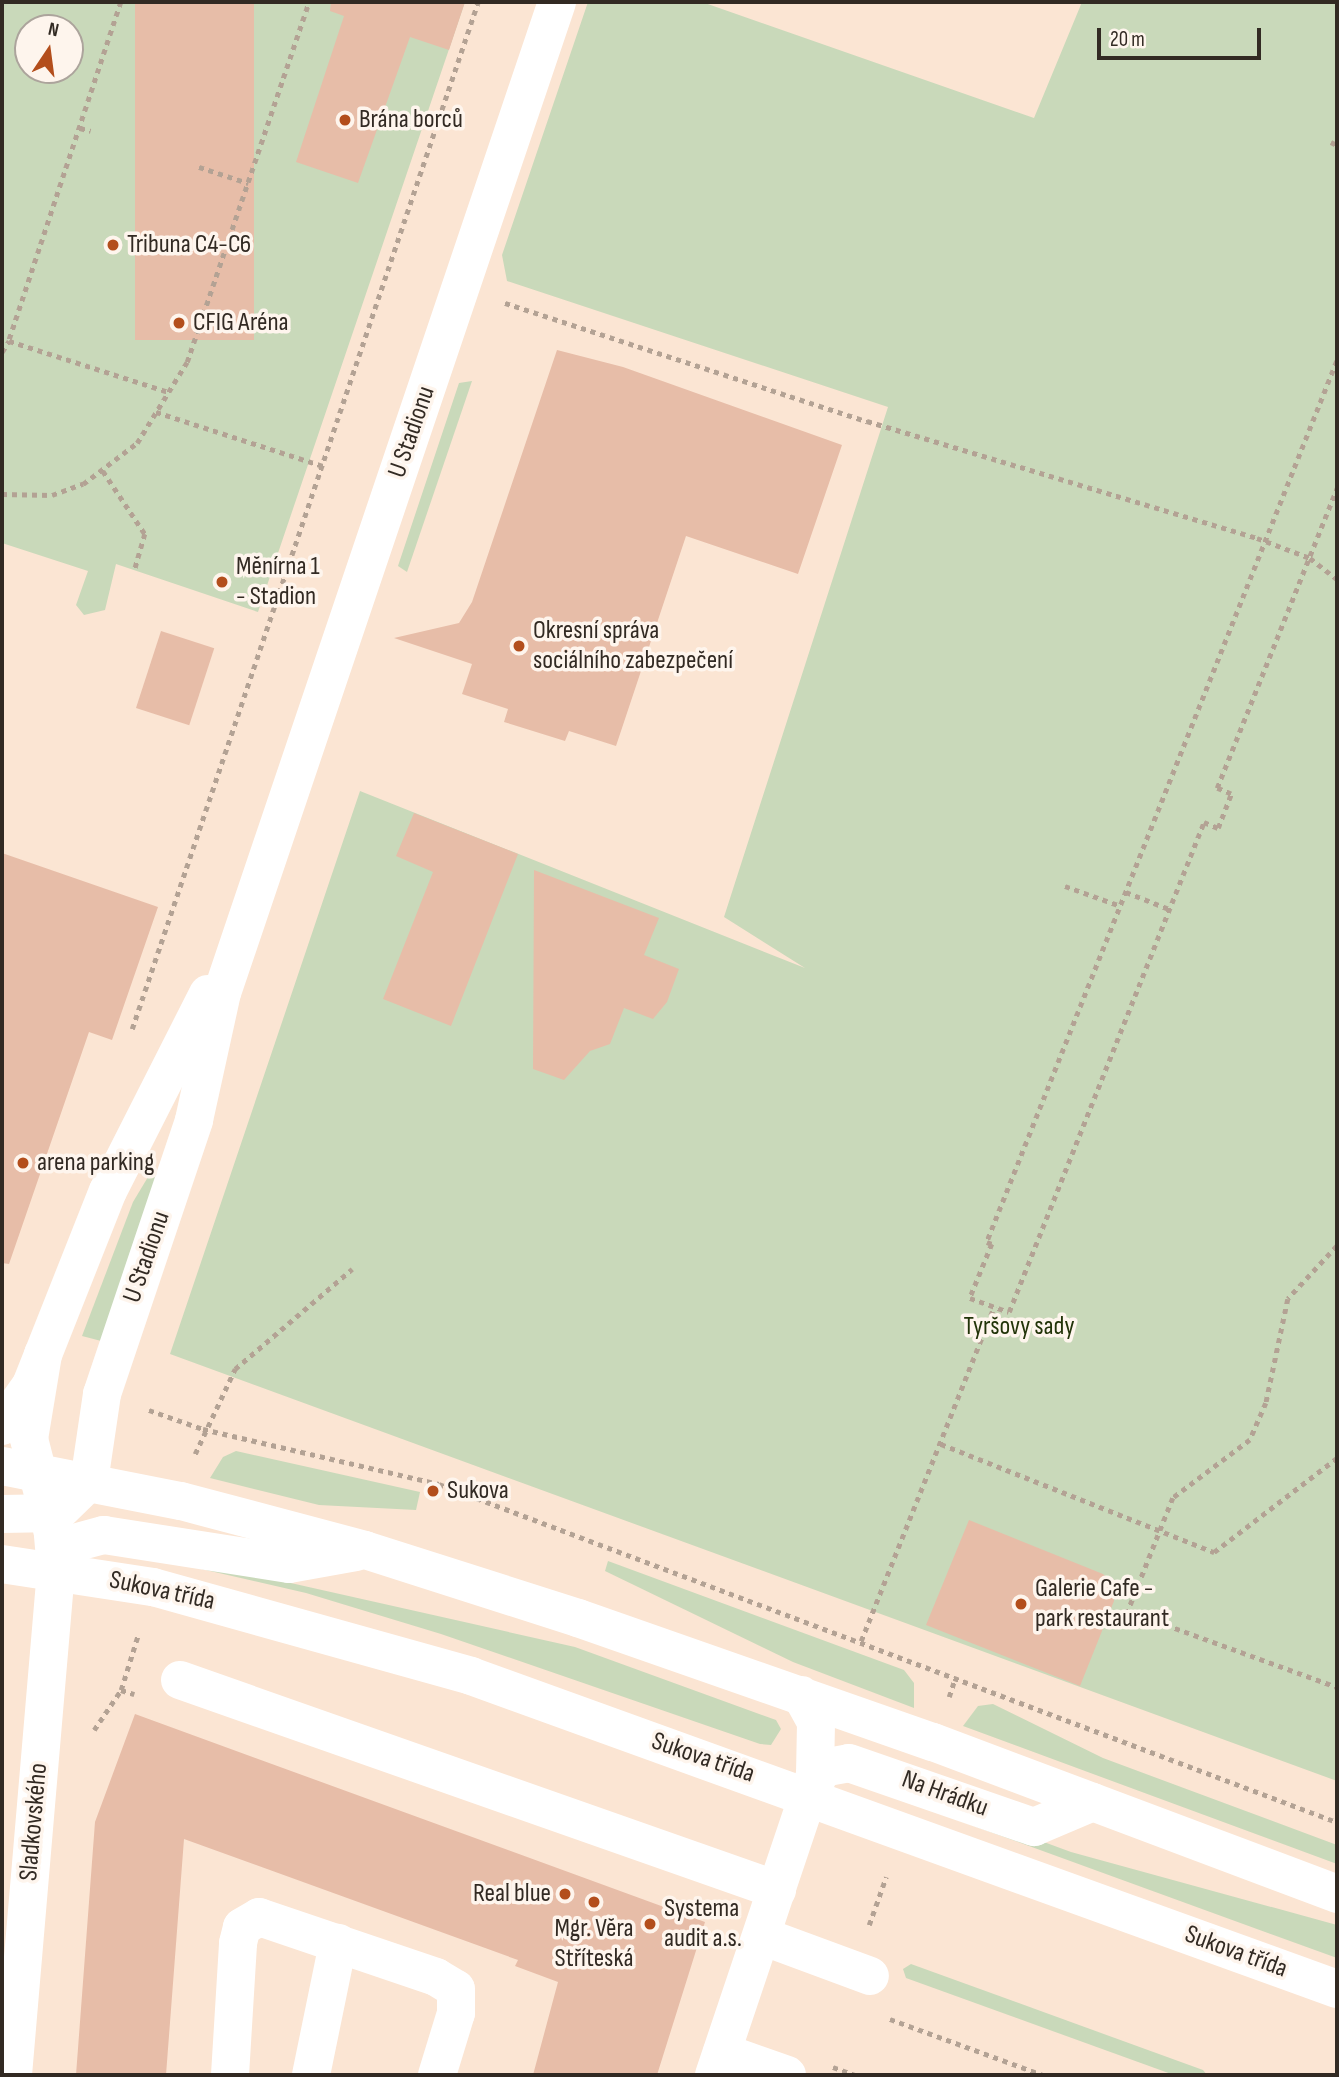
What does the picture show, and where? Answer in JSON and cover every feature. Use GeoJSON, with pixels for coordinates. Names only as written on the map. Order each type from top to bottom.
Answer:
{"type":"FeatureCollection","features":[{"type":"Feature","properties":{"kind":"street","name":"U Stadionu"},"geometry":{"type":"LineString","coordinates":[[89,1482],[105,1384],[194,1120],[222,993],[557,2]]}},
{"type":"Feature","properties":{"kind":"street","name":"U Stadionu"},"geometry":{"type":"LineString","coordinates":[[2,1426],[23,1400],[108,1191],[211,988],[267,861]]}},
{"type":"Feature","properties":{"kind":"street","name":"U Stadionu"},"geometry":{"type":"LineString","coordinates":[[43,1354],[30,1424],[18,1469],[48,1514],[56,1570]]}},
{"type":"Feature","properties":{"kind":"street","name":"Sukova třída"},"geometry":{"type":"LineString","coordinates":[[18,1469],[89,1482],[365,1550],[801,1695],[1337,1894]]}},
{"type":"Feature","properties":{"kind":"street"},"geometry":{"type":"LineString","coordinates":[[2,1514],[48,1514],[64,1509],[89,1482]]}},
{"type":"Feature","properties":{"kind":"street","name":"Sukova třída"},"geometry":{"type":"LineString","coordinates":[[56,1570],[70,1544],[104,1535],[289,1564],[365,1550]]}},
{"type":"Feature","properties":{"kind":"street","name":"Sukova třída"},"geometry":{"type":"LineString","coordinates":[[2,1564],[56,1570],[297,1623],[471,1676],[809,1795],[1337,1989]]}},
{"type":"Feature","properties":{"kind":"street","name":"Sladkovského"},"geometry":{"type":"LineString","coordinates":[[12,2075],[56,1570]]}},
{"type":"Feature","properties":{"kind":"street"},"geometry":{"type":"LineString","coordinates":[[180,1680],[777,1890]]}},
{"type":"Feature","properties":{"kind":"street","name":"Na Hrádku"},"geometry":{"type":"LineString","coordinates":[[801,1695],[812,1710],[818,1738],[809,1795]]}},
{"type":"Feature","properties":{"kind":"street","name":"Na Hrádku"},"geometry":{"type":"LineString","coordinates":[[718,2064],[809,1795],[822,1768],[849,1763],[919,1783],[1034,1828],[1093,1802]]}},
{"type":"Feature","properties":{"kind":"street"},"geometry":{"type":"LineString","coordinates":[[230,2075],[242,1927],[259,1917],[338,1943],[456,1989],[456,2013],[438,2075]]}},
{"type":"Feature","properties":{"kind":"street"},"geometry":{"type":"LineString","coordinates":[[762,1936],[870,1976]]}},
{"type":"Feature","properties":{"kind":"street"},"geometry":{"type":"LineString","coordinates":[[311,2075],[338,1943]]}},
{"type":"Feature","properties":{"kind":"street"},"geometry":{"type":"LineString","coordinates":[[718,2064],[787,2075]]}},
{"type":"Feature","properties":{"kind":"path"},"geometry":{"type":"LineString","coordinates":[[2,352],[9,341],[121,2]]}},
{"type":"Feature","properties":{"kind":"path"},"geometry":{"type":"LineString","coordinates":[[2,494],[52,495],[103,471],[137,443],[169,392],[187,362],[309,2]]}},
{"type":"Feature","properties":{"kind":"path"},"geometry":{"type":"LineString","coordinates":[[206,817],[478,2]]}},
{"type":"Feature","properties":{"kind":"path"},"geometry":{"type":"LineString","coordinates":[[80,128],[92,131]]}},
{"type":"Feature","properties":{"kind":"path"},"geometry":{"type":"LineString","coordinates":[[199,167],[248,183]]}},
{"type":"Feature","properties":{"kind":"path"},"geometry":{"type":"LineString","coordinates":[[461,288],[867,421],[1266,541],[1310,558],[1337,579]]}},
{"type":"Feature","properties":{"kind":"path"},"geometry":{"type":"LineString","coordinates":[[9,341],[169,392]]}},
{"type":"Feature","properties":{"kind":"path"},"geometry":{"type":"LineString","coordinates":[[1337,361],[987,1242],[992,1244],[970,1298],[1009,1312],[1204,822],[1218,828],[1231,794],[1217,789],[1337,488]]}},
{"type":"Feature","properties":{"kind":"path"},"geometry":{"type":"LineString","coordinates":[[156,412],[323,466]]}},
{"type":"Feature","properties":{"kind":"path"},"geometry":{"type":"LineString","coordinates":[[103,471],[145,534],[135,570]]}},
{"type":"Feature","properties":{"kind":"path"},"geometry":{"type":"LineString","coordinates":[[1065,886],[1121,906]]}},
{"type":"Feature","properties":{"kind":"path"},"geometry":{"type":"LineString","coordinates":[[1126,892],[1169,909]]}},
{"type":"Feature","properties":{"kind":"path"},"geometry":{"type":"LineString","coordinates":[[1337,1246],[1288,1299],[1265,1403],[1250,1440],[1173,1498],[1128,1611],[1337,1687]]}},
{"type":"Feature","properties":{"kind":"path"},"geometry":{"type":"LineString","coordinates":[[191,1467],[203,1429],[235,1369],[352,1269]]}},
{"type":"Feature","properties":{"kind":"path"},"geometry":{"type":"LineString","coordinates":[[861,1641],[994,1307]]}},
{"type":"Feature","properties":{"kind":"path"},"geometry":{"type":"LineString","coordinates":[[136,1406],[203,1429],[439,1484],[1337,1822]]}},
{"type":"Feature","properties":{"kind":"path"},"geometry":{"type":"LineString","coordinates":[[941,1444],[1214,1552],[1337,1458]]}},
{"type":"Feature","properties":{"kind":"path"},"geometry":{"type":"LineString","coordinates":[[92,1740],[94,1727],[121,1690],[141,1628]]}},
{"type":"Feature","properties":{"kind":"path"},"geometry":{"type":"LineString","coordinates":[[869,1926],[891,1863]]}},
{"type":"Feature","properties":{"kind":"path"},"geometry":{"type":"LineString","coordinates":[[880,2016],[1029,2073],[1043,2075]]}},
{"type":"Feature","properties":{"kind":"green space","name":"CFIG Aréna"},"geometry":{"type":"Polygon","coordinates":[[[2,2],[465,2],[258,612],[116,564],[105,610],[84,615],[76,605],[88,571],[2,543],[2,2]]]}},
{"type":"Feature","properties":{"kind":"green space","name":"Tyršovy sady"},"geometry":{"type":"Polygon","coordinates":[[[588,2],[702,2],[1034,118],[1082,2],[1337,2],[1337,1781],[170,1354],[360,791],[805,968],[724,917],[888,407],[507,281],[502,255],[588,2]]]}},
{"type":"Feature","properties":{"kind":"green space"},"geometry":{"type":"Polygon","coordinates":[[[472,381],[407,572],[398,566],[459,383],[472,381]]]}},
{"type":"Feature","properties":{"kind":"green space"},"geometry":{"type":"Polygon","coordinates":[[[165,1170],[105,1342],[82,1336],[133,1202],[148,1177],[165,1170]]]}},
{"type":"Feature","properties":{"kind":"green space"},"geometry":{"type":"Polygon","coordinates":[[[236,1451],[420,1492],[416,1510],[319,1505],[210,1478],[223,1457],[236,1451]]]}},
{"type":"Feature","properties":{"kind":"green space"},"geometry":{"type":"Polygon","coordinates":[[[184,1559],[575,1647],[776,1720],[781,1729],[771,1745],[760,1744],[441,1634],[306,1593],[184,1565],[184,1559]]]}},
{"type":"Feature","properties":{"kind":"green space"},"geometry":{"type":"Polygon","coordinates":[[[608,1561],[904,1670],[914,1683],[914,1708],[793,1662],[605,1571],[608,1561]]]}},
{"type":"Feature","properties":{"kind":"green space"},"geometry":{"type":"Polygon","coordinates":[[[993,1704],[1103,1758],[1337,1845],[1337,1864],[963,1726],[978,1706],[993,1704]]]}},
{"type":"Feature","properties":{"kind":"green space"},"geometry":{"type":"Polygon","coordinates":[[[944,1805],[1071,1852],[1337,1925],[1337,1958],[938,1813],[944,1805]]]}},
{"type":"Feature","properties":{"kind":"green space"},"geometry":{"type":"Polygon","coordinates":[[[911,1964],[1203,2070],[1207,2075],[1174,2075],[906,1978],[903,1969],[911,1964]]]}},
{"type":"Feature","properties":{"kind":"building"},"geometry":{"type":"Polygon","coordinates":[[[135,2],[254,2],[254,340],[135,340],[135,2]]]}},
{"type":"Feature","properties":{"kind":"building","name":"Brána borců"},"geometry":{"type":"Polygon","coordinates":[[[331,2],[465,2],[449,50],[410,37],[358,183],[296,162],[344,16],[330,11],[331,2]]]}},
{"type":"Feature","properties":{"kind":"building"},"geometry":{"type":"Polygon","coordinates":[[[557,350],[623,367],[842,445],[798,574],[686,536],[616,746],[569,731],[565,741],[504,722],[508,709],[462,694],[472,664],[394,638],[459,623],[472,602],[557,350]]]}},
{"type":"Feature","properties":{"kind":"building"},"geometry":{"type":"Polygon","coordinates":[[[161,631],[214,648],[189,725],[136,708],[161,631]]]}},
{"type":"Feature","properties":{"kind":"building"},"geometry":{"type":"Polygon","coordinates":[[[414,813],[518,854],[451,1026],[383,999],[433,872],[396,856],[414,813]]]}},
{"type":"Feature","properties":{"kind":"building","name":"arena parking"},"geometry":{"type":"Polygon","coordinates":[[[2,853],[158,907],[112,1040],[89,1032],[9,1264],[2,1263],[2,853]]]}},
{"type":"Feature","properties":{"kind":"building"},"geometry":{"type":"Polygon","coordinates":[[[534,870],[659,918],[644,955],[679,969],[667,1002],[653,1019],[624,1008],[610,1044],[590,1051],[564,1080],[533,1069],[534,870]]]}},
{"type":"Feature","properties":{"kind":"building"},"geometry":{"type":"Polygon","coordinates":[[[969,1520],[1103,1574],[1112,1583],[1114,1601],[1080,1686],[926,1625],[969,1520]]]}},
{"type":"Feature","properties":{"kind":"building"},"geometry":{"type":"Polygon","coordinates":[[[135,1714],[705,1922],[657,2075],[533,2075],[558,1982],[515,1966],[518,1960],[184,1839],[166,2075],[76,2075],[95,1822],[135,1714]]]}},
{"type":"Feature","properties":{"kind":"place","name":"Brána borců"},"geometry":{"type":"Point","coordinates":[345,120]}},
{"type":"Feature","properties":{"kind":"place","name":"Tribuna C4-C6"},"geometry":{"type":"Point","coordinates":[113,245]}},
{"type":"Feature","properties":{"kind":"place","name":"CFIG Aréna"},"geometry":{"type":"Point","coordinates":[179,323]}},
{"type":"Feature","properties":{"kind":"place","name":"Měnírna 1 - Stadion"},"geometry":{"type":"Point","coordinates":[222,582]}},
{"type":"Feature","properties":{"kind":"place","name":"Okresní správa sociálního zabezpečení"},"geometry":{"type":"Point","coordinates":[519,646]}},
{"type":"Feature","properties":{"kind":"place","name":"arena parking"},"geometry":{"type":"Point","coordinates":[23,1163]}},
{"type":"Feature","properties":{"kind":"place","name":"Sukova"},"geometry":{"type":"Point","coordinates":[433,1491]}},
{"type":"Feature","properties":{"kind":"place","name":"Galerie Cafe - park restaurant"},"geometry":{"type":"Point","coordinates":[1021,1604]}},
{"type":"Feature","properties":{"kind":"place","name":"Real blue"},"geometry":{"type":"Point","coordinates":[565,1894]}},
{"type":"Feature","properties":{"kind":"place","name":"Mgr. Věra Stříteská"},"geometry":{"type":"Point","coordinates":[594,1902]}},
{"type":"Feature","properties":{"kind":"place","name":"Systema audit a.s."},"geometry":{"type":"Point","coordinates":[650,1924]}}]}
